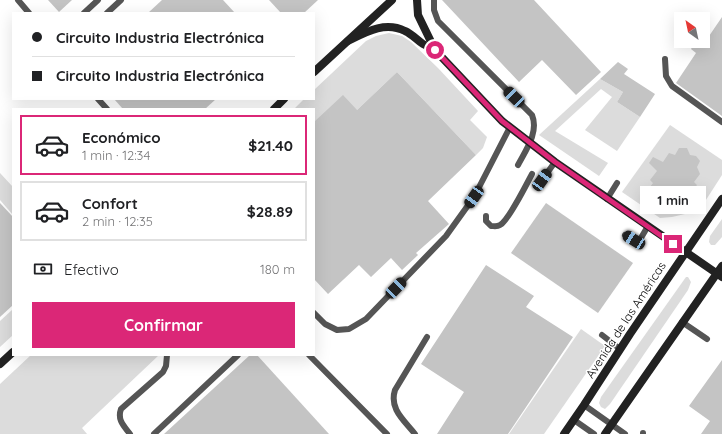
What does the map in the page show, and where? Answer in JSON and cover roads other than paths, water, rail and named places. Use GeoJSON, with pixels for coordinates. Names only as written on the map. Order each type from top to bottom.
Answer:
{"type":"FeatureCollection","features":[{"type":"Feature","properties":{"kind":"street"},"geometry":{"type":"LineString","coordinates":[[315,71],[392,0]]}},
{"type":"Feature","properties":{"kind":"street"},"geometry":{"type":"LineString","coordinates":[[417,0],[416,4],[418,15],[435,50],[502,121],[555,162],[607,199],[685,252],[720,272],[682,322],[605,434]]}},
{"type":"Feature","properties":{"kind":"street"},"geometry":{"type":"LineString","coordinates":[[348,41],[371,30],[383,27],[393,27],[405,31],[423,44],[435,50]]}},
{"type":"Feature","properties":{"kind":"street"},"geometry":{"type":"LineString","coordinates":[[275,108],[283,100]]}},
{"type":"Feature","properties":{"kind":"street","name":"Avenida de las Américas"},"geometry":{"type":"LineString","coordinates":[[564,434],[722,199]]}},
{"type":"Feature","properties":{"kind":"street"},"geometry":{"type":"LineString","coordinates":[[0,364],[12,353]]}},
{"type":"Feature","properties":{"kind":"lane"},"geometry":{"type":"LineString","coordinates":[[18,0],[28,12]]}},
{"type":"Feature","properties":{"kind":"lane"},"geometry":{"type":"LineString","coordinates":[[85,12],[98,0]]}},
{"type":"Feature","properties":{"kind":"lane"},"geometry":{"type":"LineString","coordinates":[[108,12],[121,0]]}},
{"type":"Feature","properties":{"kind":"lane"},"geometry":{"type":"LineString","coordinates":[[434,0],[434,10],[438,21],[532,115],[535,127],[530,142],[518,165]]}},
{"type":"Feature","properties":{"kind":"lane"},"geometry":{"type":"LineString","coordinates":[[665,59],[666,76],[672,86],[722,122]]}},
{"type":"Feature","properties":{"kind":"lane"},"geometry":{"type":"LineString","coordinates":[[99,100],[106,108]]}},
{"type":"Feature","properties":{"kind":"lane"},"geometry":{"type":"LineString","coordinates":[[315,314],[325,324],[337,330],[349,329],[366,319],[446,236],[474,197],[510,127]]}},
{"type":"Feature","properties":{"kind":"lane"},"geometry":{"type":"LineString","coordinates":[[542,180],[555,162]]}},
{"type":"Feature","properties":{"kind":"lane"},"geometry":{"type":"LineString","coordinates":[[486,216],[486,221],[491,226],[499,226],[503,223],[532,174]]}},
{"type":"Feature","properties":{"kind":"lane"},"geometry":{"type":"LineString","coordinates":[[607,199],[617,183]]}},
{"type":"Feature","properties":{"kind":"lane"},"geometry":{"type":"LineString","coordinates":[[625,235],[638,242],[648,226]]}},
{"type":"Feature","properties":{"kind":"lane"},"geometry":{"type":"LineString","coordinates":[[682,322],[707,339]]}},
{"type":"Feature","properties":{"kind":"lane"},"geometry":{"type":"LineString","coordinates":[[602,335],[620,349]]}},
{"type":"Feature","properties":{"kind":"lane"},"geometry":{"type":"LineString","coordinates":[[415,434],[398,413],[392,398],[395,390],[427,337]]}},
{"type":"Feature","properties":{"kind":"lane"},"geometry":{"type":"LineString","coordinates":[[130,434],[120,421],[119,415],[121,409],[163,372],[167,360],[166,356]]}},
{"type":"Feature","properties":{"kind":"lane"},"geometry":{"type":"LineString","coordinates":[[154,434],[237,356]]}},
{"type":"Feature","properties":{"kind":"lane"},"geometry":{"type":"LineString","coordinates":[[310,356],[387,434]]}},
{"type":"Feature","properties":{"kind":"lane"},"geometry":{"type":"LineString","coordinates":[[584,406],[625,434]]}},
{"type":"Feature","properties":{"kind":"lane"},"geometry":{"type":"LineString","coordinates":[[574,420],[594,434]]}}]}
